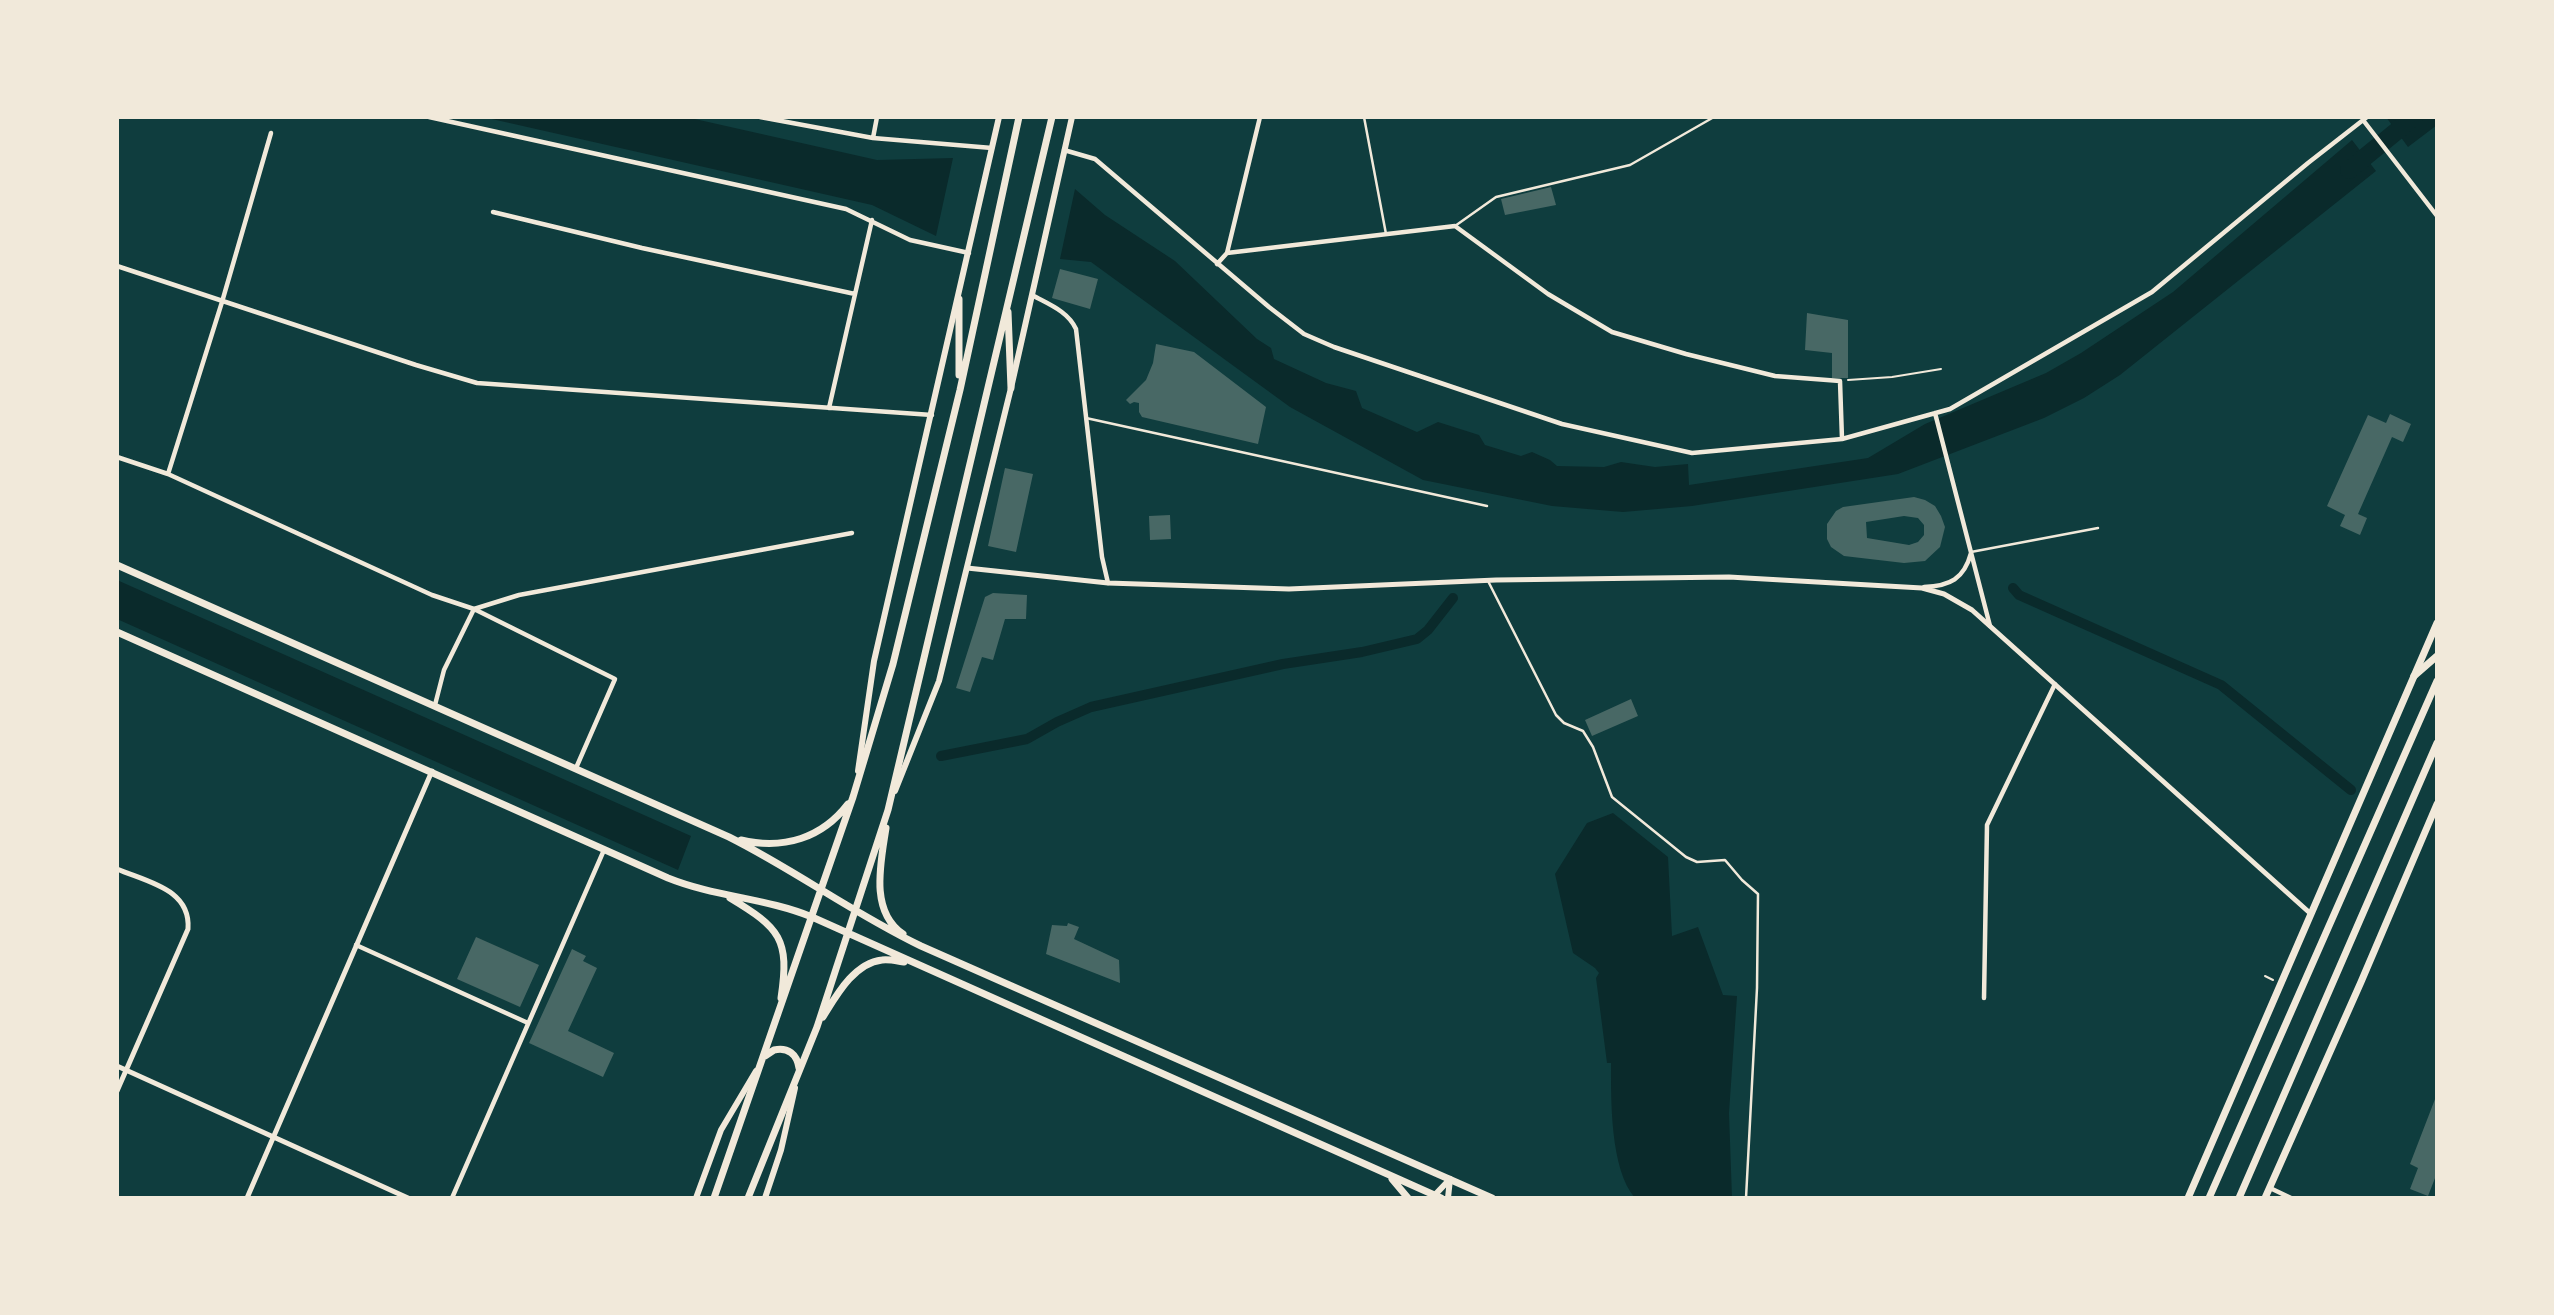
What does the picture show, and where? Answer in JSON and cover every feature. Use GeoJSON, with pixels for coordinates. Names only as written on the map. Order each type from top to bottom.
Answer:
{"type":"FeatureCollection","features":[{"type":"Feature","properties":{"kind":"main road"},"geometry":{"type":"LineString","coordinates":[[729,837],[763,843],[804,839],[833,821],[853,797],[874,661],[999,117]]}},
{"type":"Feature","properties":{"kind":"main road"},"geometry":{"type":"LineString","coordinates":[[715,1198],[853,797],[893,663],[960,390],[1019,117]]}},
{"type":"Feature","properties":{"kind":"main road"},"geometry":{"type":"LineString","coordinates":[[921,946],[897,929],[887,918],[883,906],[880,874],[888,810],[1052,117]]}},
{"type":"Feature","properties":{"kind":"main road"},"geometry":{"type":"LineString","coordinates":[[748,1198],[817,1027],[888,810],[936,690],[1011,388],[1072,117]]}},
{"type":"Feature","properties":{"kind":"main road"},"geometry":{"type":"LineString","coordinates":[[959,299],[960,390]]}},
{"type":"Feature","properties":{"kind":"main road"},"geometry":{"type":"LineString","coordinates":[[1008,303],[1011,388]]}},
{"type":"Feature","properties":{"kind":"main road"},"geometry":{"type":"LineString","coordinates":[[117,565],[729,837],[882,927],[921,946],[1492,1198]]}},
{"type":"Feature","properties":{"kind":"main road"},"geometry":{"type":"LineString","coordinates":[[2188,1198],[2437,623]]}},
{"type":"Feature","properties":{"kind":"main road"},"geometry":{"type":"LineString","coordinates":[[117,632],[683,884],[787,908],[812,917],[1435,1197],[1450,1179]]}},
{"type":"Feature","properties":{"kind":"main road"},"geometry":{"type":"LineString","coordinates":[[2414,676],[2437,656]]}},
{"type":"Feature","properties":{"kind":"main road"},"geometry":{"type":"LineString","coordinates":[[2209,1198],[2437,681]]}},
{"type":"Feature","properties":{"kind":"main road"},"geometry":{"type":"LineString","coordinates":[[2239,1198],[2435,748]]}},
{"type":"Feature","properties":{"kind":"main road"},"geometry":{"type":"LineString","coordinates":[[2265,1198],[2437,804]]}},
{"type":"Feature","properties":{"kind":"main road"},"geometry":{"type":"LineString","coordinates":[[727,896],[761,918],[781,944],[786,967],[777,1018]]}},
{"type":"Feature","properties":{"kind":"main road"},"geometry":{"type":"LineString","coordinates":[[817,1027],[841,990],[868,965],[881,960],[918,965]]}},
{"type":"Feature","properties":{"kind":"main road"},"geometry":{"type":"LineString","coordinates":[[696,1198],[721,1130],[733,1106],[763,1060],[774,1050],[789,1051],[798,1062],[797,1076],[781,1150],[765,1198]]}},
{"type":"Feature","properties":{"kind":"main road"},"geometry":{"type":"LineString","coordinates":[[1383,1172],[1401,1187],[1408,1198]]}},
{"type":"Feature","properties":{"kind":"main road"},"geometry":{"type":"LineString","coordinates":[[1448,1198],[1450,1179]]}},
{"type":"Feature","properties":{"kind":"street"},"geometry":{"type":"LineString","coordinates":[[429,117],[846,209],[910,240],[970,250]]}},
{"type":"Feature","properties":{"kind":"street"},"geometry":{"type":"LineString","coordinates":[[760,117],[873,138],[993,148]]}},
{"type":"Feature","properties":{"kind":"street"},"geometry":{"type":"LineString","coordinates":[[873,138],[877,117]]}},
{"type":"Feature","properties":{"kind":"street"},"geometry":{"type":"LineString","coordinates":[[1217,264],[1227,253],[1260,117]]}},
{"type":"Feature","properties":{"kind":"street"},"geometry":{"type":"LineString","coordinates":[[1064,150],[1095,159],[1217,264],[1304,334],[1318,341],[1562,424],[1692,453],[1842,439],[1950,409],[2152,292],[2365,119],[2368,127],[2437,216]]}},
{"type":"Feature","properties":{"kind":"street"},"geometry":{"type":"LineString","coordinates":[[168,474],[271,133]]}},
{"type":"Feature","properties":{"kind":"street"},"geometry":{"type":"LineString","coordinates":[[493,212],[642,248],[855,294]]}},
{"type":"Feature","properties":{"kind":"street"},"geometry":{"type":"LineString","coordinates":[[829,408],[872,220]]}},
{"type":"Feature","properties":{"kind":"street"},"geometry":{"type":"LineString","coordinates":[[1227,253],[1455,226],[1548,294],[1612,332],[1775,376],[1840,381],[1842,439]]}},
{"type":"Feature","properties":{"kind":"street"},"geometry":{"type":"LineString","coordinates":[[117,266],[477,383],[932,415]]}},
{"type":"Feature","properties":{"kind":"street"},"geometry":{"type":"LineString","coordinates":[[1032,295],[1072,319],[1076,329],[1102,557],[1108,583]]}},
{"type":"Feature","properties":{"kind":"street"},"geometry":{"type":"LineString","coordinates":[[1935,413],[1990,626]]}},
{"type":"Feature","properties":{"kind":"street"},"geometry":{"type":"LineString","coordinates":[[117,457],[168,474],[432,595],[474,609],[615,679],[576,768]]}},
{"type":"Feature","properties":{"kind":"street"},"geometry":{"type":"LineString","coordinates":[[435,705],[444,670],[474,609],[519,595],[852,533]]}},
{"type":"Feature","properties":{"kind":"street"},"geometry":{"type":"LineString","coordinates":[[967,568],[1108,583],[1289,589],[1488,581],[1730,577],[1922,587],[1944,585],[1957,580],[1965,569],[1971,552]]}},
{"type":"Feature","properties":{"kind":"street"},"geometry":{"type":"LineString","coordinates":[[1922,587],[1961,603],[1990,626],[2312,914]]}},
{"type":"Feature","properties":{"kind":"street"},"geometry":{"type":"LineString","coordinates":[[1984,998],[1987,825],[2055,684]]}},
{"type":"Feature","properties":{"kind":"street"},"geometry":{"type":"LineString","coordinates":[[247,1198],[432,771]]}},
{"type":"Feature","properties":{"kind":"street"},"geometry":{"type":"LineString","coordinates":[[452,1198],[604,849]]}},
{"type":"Feature","properties":{"kind":"street"},"geometry":{"type":"LineString","coordinates":[[117,869],[172,893],[184,903],[188,929],[117,1091]]}},
{"type":"Feature","properties":{"kind":"street"},"geometry":{"type":"LineString","coordinates":[[356,945],[528,1023]]}},
{"type":"Feature","properties":{"kind":"street"},"geometry":{"type":"LineString","coordinates":[[117,1066],[408,1198]]}},
{"type":"Feature","properties":{"kind":"street"},"geometry":{"type":"LineString","coordinates":[[2270,1188],[2291,1198]]}},
{"type":"Feature","properties":{"kind":"lane"},"geometry":{"type":"LineString","coordinates":[[1363,117],[1386,234]]}},
{"type":"Feature","properties":{"kind":"lane"},"geometry":{"type":"LineString","coordinates":[[1455,226],[1496,197],[1630,165],[1714,117]]}},
{"type":"Feature","properties":{"kind":"lane"},"geometry":{"type":"LineString","coordinates":[[1086,418],[1486,506]]}},
{"type":"Feature","properties":{"kind":"lane"},"geometry":{"type":"LineString","coordinates":[[1971,552],[2098,528]]}},
{"type":"Feature","properties":{"kind":"lane"},"geometry":{"type":"LineString","coordinates":[[1488,581],[1556,715],[1564,723],[1583,731],[1593,747],[1612,797],[1686,857],[1697,862],[1725,860],[1758,894],[1757,988],[1746,1198]]}},
{"type":"Feature","properties":{"kind":"path"},"geometry":{"type":"LineString","coordinates":[[1840,381],[1892,377],[1941,369]]}},
{"type":"Feature","properties":{"kind":"water"},"geometry":{"type":"Polygon","coordinates":[[[483,117],[686,117],[877,160],[953,158],[936,236],[872,205],[483,117]]]}},
{"type":"Feature","properties":{"kind":"water"},"geometry":{"type":"Polygon","coordinates":[[[2386,117],[2437,117],[2437,125],[2408,147],[2386,117]]]}},
{"type":"Feature","properties":{"kind":"water"},"geometry":{"type":"Polygon","coordinates":[[[2352,140],[2376,171],[2120,375],[2084,398],[2044,418],[1898,474],[1692,506],[1623,512],[1552,506],[1423,480],[1290,407],[1091,262],[1060,259],[1075,189],[1105,215],[1175,261],[1257,339],[1271,348],[1274,359],[1326,383],[1356,391],[1362,408],[1417,432],[1438,422],[1479,435],[1485,445],[1521,456],[1532,452],[1557,466],[1604,467],[1621,462],[1655,467],[1688,464],[1689,485],[1868,458],[1925,424],[2046,373],[2173,292],[2352,140]]]}},
{"type":"Feature","properties":{"kind":"water"},"geometry":{"type":"Polygon","coordinates":[[[117,580],[691,836],[678,870],[117,619],[117,580]]]}},
{"type":"Feature","properties":{"kind":"water"},"geometry":{"type":"Polygon","coordinates":[[[1613,813],[1668,857],[1672,936],[1698,927],[1723,995],[1737,996],[1729,1113],[1732,1198],[1635,1198],[1621,1170],[1614,1134],[1611,1063],[1607,1063],[1596,978],[1599,973],[1573,953],[1555,874],[1587,823],[1613,813]]]}},
{"type":"Feature","properties":{"kind":"building"},"geometry":{"type":"Polygon","coordinates":[[[1551,187],[1556,205],[1505,215],[1501,199],[1551,187]]]}},
{"type":"Feature","properties":{"kind":"building"},"geometry":{"type":"Polygon","coordinates":[[[1060,269],[1098,279],[1090,309],[1052,298],[1060,269]]]}},
{"type":"Feature","properties":{"kind":"building"},"geometry":{"type":"Polygon","coordinates":[[[1807,313],[1848,320],[1848,378],[1832,378],[1832,353],[1805,350],[1807,313]]]}},
{"type":"Feature","properties":{"kind":"building"},"geometry":{"type":"Polygon","coordinates":[[[1156,344],[1194,352],[1266,407],[1258,444],[1142,417],[1139,403],[1130,404],[1126,400],[1146,380],[1153,363],[1156,344]]]}},
{"type":"Feature","properties":{"kind":"building"},"geometry":{"type":"Polygon","coordinates":[[[2390,414],[2411,424],[2403,442],[2392,437],[2358,514],[2367,518],[2360,535],[2340,526],[2345,515],[2327,506],[2368,415],[2386,423],[2390,414]]]}},
{"type":"Feature","properties":{"kind":"building"},"geometry":{"type":"Polygon","coordinates":[[[1005,468],[1033,474],[1016,552],[988,546],[1005,468]]]}},
{"type":"Feature","properties":{"kind":"building"},"geometry":{"type":"Polygon","coordinates":[[[1914,497],[1925,500],[1935,506],[1945,527],[1940,547],[1925,561],[1904,563],[1844,556],[1831,547],[1827,539],[1827,524],[1836,511],[1843,507],[1914,497]],[[1904,516],[1866,522],[1867,538],[1909,545],[1918,542],[1924,535],[1924,525],[1918,518],[1904,516]]]}},
{"type":"Feature","properties":{"kind":"building"},"geometry":{"type":"Polygon","coordinates":[[[1170,515],[1171,539],[1150,540],[1149,516],[1170,515]]]}},
{"type":"Feature","properties":{"kind":"building"},"geometry":{"type":"Polygon","coordinates":[[[993,593],[1027,595],[1026,619],[1005,619],[993,660],[982,657],[970,692],[956,688],[985,597],[993,593]]]}},
{"type":"Feature","properties":{"kind":"building"},"geometry":{"type":"Polygon","coordinates":[[[1631,699],[1638,716],[1592,736],[1585,720],[1631,699]]]}},
{"type":"Feature","properties":{"kind":"building"},"geometry":{"type":"Polygon","coordinates":[[[1068,923],[1079,927],[1074,939],[1119,960],[1120,983],[1046,954],[1052,925],[1067,926],[1068,923]]]}},
{"type":"Feature","properties":{"kind":"building"},"geometry":{"type":"Polygon","coordinates":[[[476,937],[539,965],[520,1007],[457,979],[476,937]]]}},
{"type":"Feature","properties":{"kind":"building"},"geometry":{"type":"Polygon","coordinates":[[[572,949],[586,956],[583,961],[597,968],[568,1031],[614,1053],[603,1077],[529,1043],[572,949]]]}},
{"type":"Feature","properties":{"kind":"building"},"geometry":{"type":"Polygon","coordinates":[[[2437,1094],[2437,1173],[2428,1196],[2410,1189],[2418,1168],[2410,1164],[2437,1094]]]}},
{"type":"Feature","properties":{"kind":"waterway"},"geometry":{"type":"LineString","coordinates":[[2349,170],[2414,117]]}},
{"type":"Feature","properties":{"kind":"waterway"},"geometry":{"type":"LineString","coordinates":[[2013,588],[2019,595],[2221,685],[2351,790]]}},
{"type":"Feature","properties":{"kind":"waterway"},"geometry":{"type":"LineString","coordinates":[[941,756],[1027,739],[1091,707],[1283,664],[1362,652],[1417,639],[1428,630],[1453,598]]}}]}
